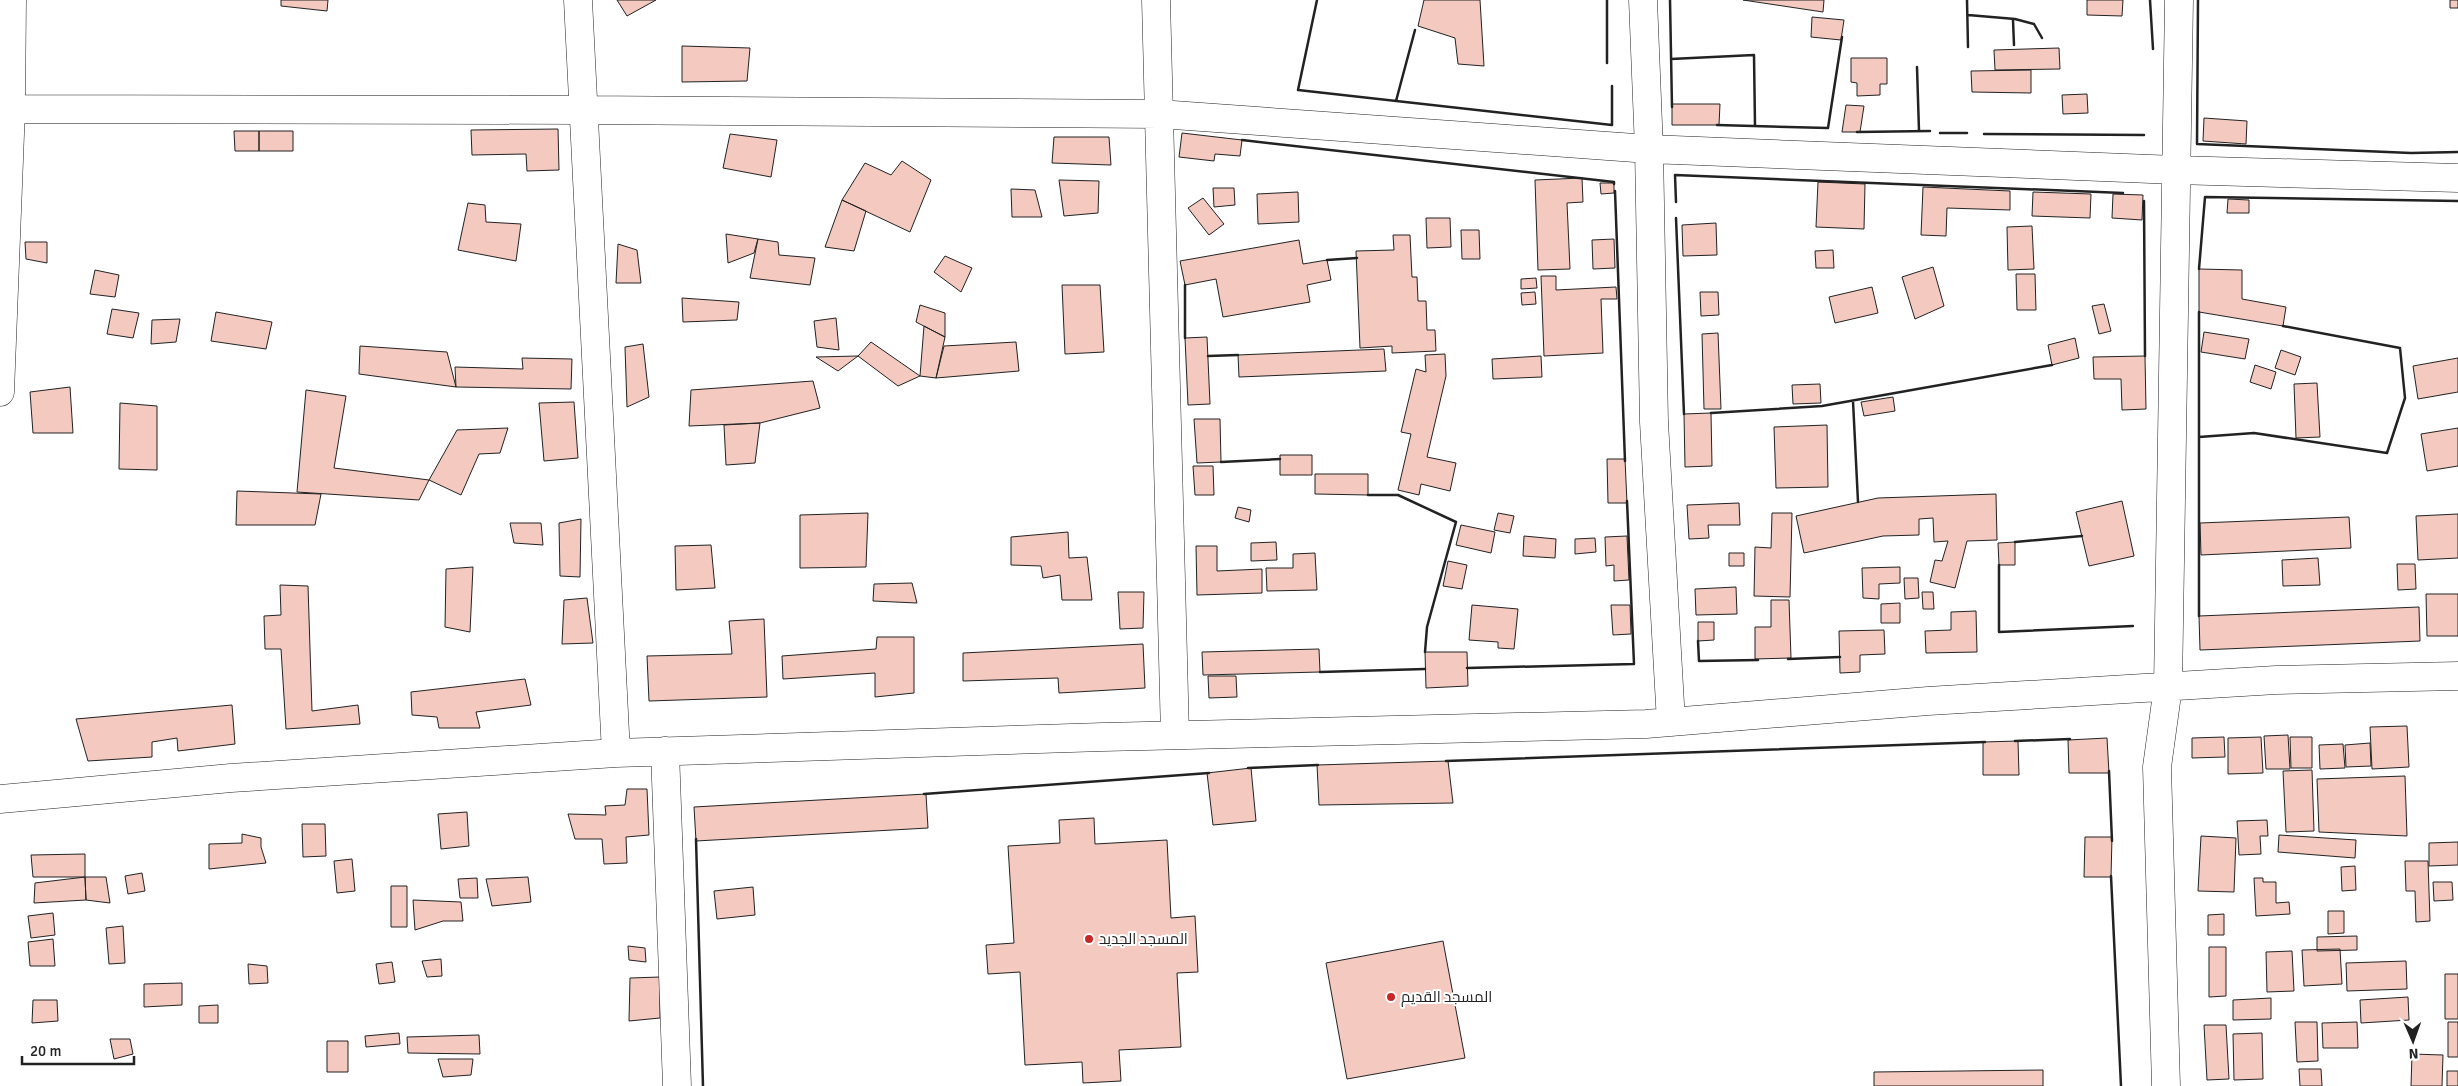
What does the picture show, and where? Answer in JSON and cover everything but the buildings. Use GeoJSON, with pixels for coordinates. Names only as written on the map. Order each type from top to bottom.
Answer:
{"type":"FeatureCollection","features":[{"type":"Feature","properties":{"kind":"street"},"geometry":{"type":"LineString","coordinates":[[0,392],[5,109],[12,0]]}},
{"type":"Feature","properties":{"kind":"street"},"geometry":{"type":"LineString","coordinates":[[578,0],[582,110],[616,753]]}},
{"type":"Feature","properties":{"kind":"street"},"geometry":{"type":"LineString","coordinates":[[1156,0],[1176,735]]}},
{"type":"Feature","properties":{"kind":"street"},"geometry":{"type":"LineString","coordinates":[[1643,0],[1649,149],[1654,422],[1671,722]]}},
{"type":"Feature","properties":{"kind":"street"},"geometry":{"type":"LineString","coordinates":[[2166,1086],[2157,767],[2168,687],[2179,0]]}},
{"type":"Feature","properties":{"kind":"street"},"geometry":{"type":"LineString","coordinates":[[5,109],[1159,114],[1649,149],[2176,170],[2458,178]]}},
{"type":"Feature","properties":{"kind":"street"},"geometry":{"type":"LineString","coordinates":[[0,799],[231,778],[616,753],[1176,735],[1671,722],[1928,701],[2276,680],[2458,676]]}},
{"type":"Feature","properties":{"kind":"street"},"geometry":{"type":"LineString","coordinates":[[665,751],[677,1086]]}},
{"type":"Feature","properties":{"kind":"wall"},"geometry":{"type":"LineString","coordinates":[[1317,0],[1298,90],[1612,125],[1612,86]]}},
{"type":"Feature","properties":{"kind":"wall"},"geometry":{"type":"LineString","coordinates":[[1607,0],[1607,63]]}},
{"type":"Feature","properties":{"kind":"wall"},"geometry":{"type":"LineString","coordinates":[[1670,0],[1672,107]]}},
{"type":"Feature","properties":{"kind":"wall"},"geometry":{"type":"LineString","coordinates":[[1967,0],[1968,47]]}},
{"type":"Feature","properties":{"kind":"wall"},"geometry":{"type":"LineString","coordinates":[[2150,0],[2153,49]]}},
{"type":"Feature","properties":{"kind":"wall"},"geometry":{"type":"LineString","coordinates":[[2198,0],[2197,144],[2411,153],[2458,152]]}},
{"type":"Feature","properties":{"kind":"wall"},"geometry":{"type":"LineString","coordinates":[[1968,15],[2015,19],[2034,24],[2042,38]]}},
{"type":"Feature","properties":{"kind":"wall"},"geometry":{"type":"LineString","coordinates":[[2013,20],[2014,45]]}},
{"type":"Feature","properties":{"kind":"wall"},"geometry":{"type":"LineString","coordinates":[[1396,101],[1415,30]]}},
{"type":"Feature","properties":{"kind":"wall"},"geometry":{"type":"LineString","coordinates":[[1717,125],[1828,128],[1842,37]]}},
{"type":"Feature","properties":{"kind":"wall"},"geometry":{"type":"LineString","coordinates":[[1671,59],[1754,55],[1755,126]]}},
{"type":"Feature","properties":{"kind":"wall"},"geometry":{"type":"LineString","coordinates":[[1917,67],[1919,131]]}},
{"type":"Feature","properties":{"kind":"wall"},"geometry":{"type":"LineString","coordinates":[[1857,132],[1930,131]]}},
{"type":"Feature","properties":{"kind":"wall"},"geometry":{"type":"LineString","coordinates":[[1940,133],[1967,133]]}},
{"type":"Feature","properties":{"kind":"wall"},"geometry":{"type":"LineString","coordinates":[[1984,134],[2144,135]]}},
{"type":"Feature","properties":{"kind":"wall"},"geometry":{"type":"LineString","coordinates":[[1242,140],[1614,182],[1614,184]]}},
{"type":"Feature","properties":{"kind":"wall"},"geometry":{"type":"LineString","coordinates":[[1676,202],[1675,175],[2123,193]]}},
{"type":"Feature","properties":{"kind":"wall"},"geometry":{"type":"LineString","coordinates":[[1615,191],[1625,461]]}},
{"type":"Feature","properties":{"kind":"wall"},"geometry":{"type":"LineString","coordinates":[[2199,269],[2205,197],[2458,201]]}},
{"type":"Feature","properties":{"kind":"wall"},"geometry":{"type":"LineString","coordinates":[[2144,201],[2145,356]]}},
{"type":"Feature","properties":{"kind":"wall"},"geometry":{"type":"LineString","coordinates":[[1676,218],[1684,414]]}},
{"type":"Feature","properties":{"kind":"wall"},"geometry":{"type":"LineString","coordinates":[[1327,260],[1357,258]]}},
{"type":"Feature","properties":{"kind":"wall"},"geometry":{"type":"LineString","coordinates":[[1185,285],[1185,338]]}},
{"type":"Feature","properties":{"kind":"wall"},"geometry":{"type":"LineString","coordinates":[[2199,312],[2199,616]]}},
{"type":"Feature","properties":{"kind":"wall"},"geometry":{"type":"LineString","coordinates":[[2199,437],[2254,433],[2387,453],[2405,398],[2400,348],[2283,326]]}},
{"type":"Feature","properties":{"kind":"wall"},"geometry":{"type":"LineString","coordinates":[[1208,356],[1238,355]]}},
{"type":"Feature","properties":{"kind":"wall"},"geometry":{"type":"LineString","coordinates":[[1711,413],[1822,406],[2052,365]]}},
{"type":"Feature","properties":{"kind":"wall"},"geometry":{"type":"LineString","coordinates":[[1853,401],[1858,502]]}},
{"type":"Feature","properties":{"kind":"wall"},"geometry":{"type":"LineString","coordinates":[[1221,462],[1280,459]]}},
{"type":"Feature","properties":{"kind":"wall"},"geometry":{"type":"LineString","coordinates":[[1368,495],[1398,495],[1456,522],[1427,627],[1425,652]]}},
{"type":"Feature","properties":{"kind":"wall"},"geometry":{"type":"LineString","coordinates":[[1467,668],[1634,664],[1627,501]]}},
{"type":"Feature","properties":{"kind":"wall"},"geometry":{"type":"LineString","coordinates":[[2015,542],[2082,536]]}},
{"type":"Feature","properties":{"kind":"wall"},"geometry":{"type":"LineString","coordinates":[[1999,565],[1999,632],[2133,626]]}},
{"type":"Feature","properties":{"kind":"wall"},"geometry":{"type":"LineString","coordinates":[[1698,641],[1699,661],[1758,660]]}},
{"type":"Feature","properties":{"kind":"wall"},"geometry":{"type":"LineString","coordinates":[[1788,659],[1840,657]]}},
{"type":"Feature","properties":{"kind":"wall"},"geometry":{"type":"LineString","coordinates":[[1320,672],[1425,669]]}},
{"type":"Feature","properties":{"kind":"wall"},"geometry":{"type":"LineString","coordinates":[[2015,741],[2070,739]]}},
{"type":"Feature","properties":{"kind":"wall"},"geometry":{"type":"LineString","coordinates":[[1446,761],[1985,742]]}},
{"type":"Feature","properties":{"kind":"wall"},"geometry":{"type":"LineString","coordinates":[[1248,768],[1318,765]]}},
{"type":"Feature","properties":{"kind":"wall"},"geometry":{"type":"LineString","coordinates":[[2109,771],[2112,841]]}},
{"type":"Feature","properties":{"kind":"wall"},"geometry":{"type":"LineString","coordinates":[[924,794],[1209,773]]}},
{"type":"Feature","properties":{"kind":"wall"},"geometry":{"type":"LineString","coordinates":[[696,839],[703,1086]]}},
{"type":"Feature","properties":{"kind":"wall"},"geometry":{"type":"LineString","coordinates":[[2111,876],[2121,1086]]}},
{"type":"Feature","properties":{"kind":"place","name":"المسجد الجديد"},"geometry":{"type":"Point","coordinates":[1089,939]}},
{"type":"Feature","properties":{"kind":"place","name":"المسجد القديم"},"geometry":{"type":"Point","coordinates":[1391,997]}}]}
